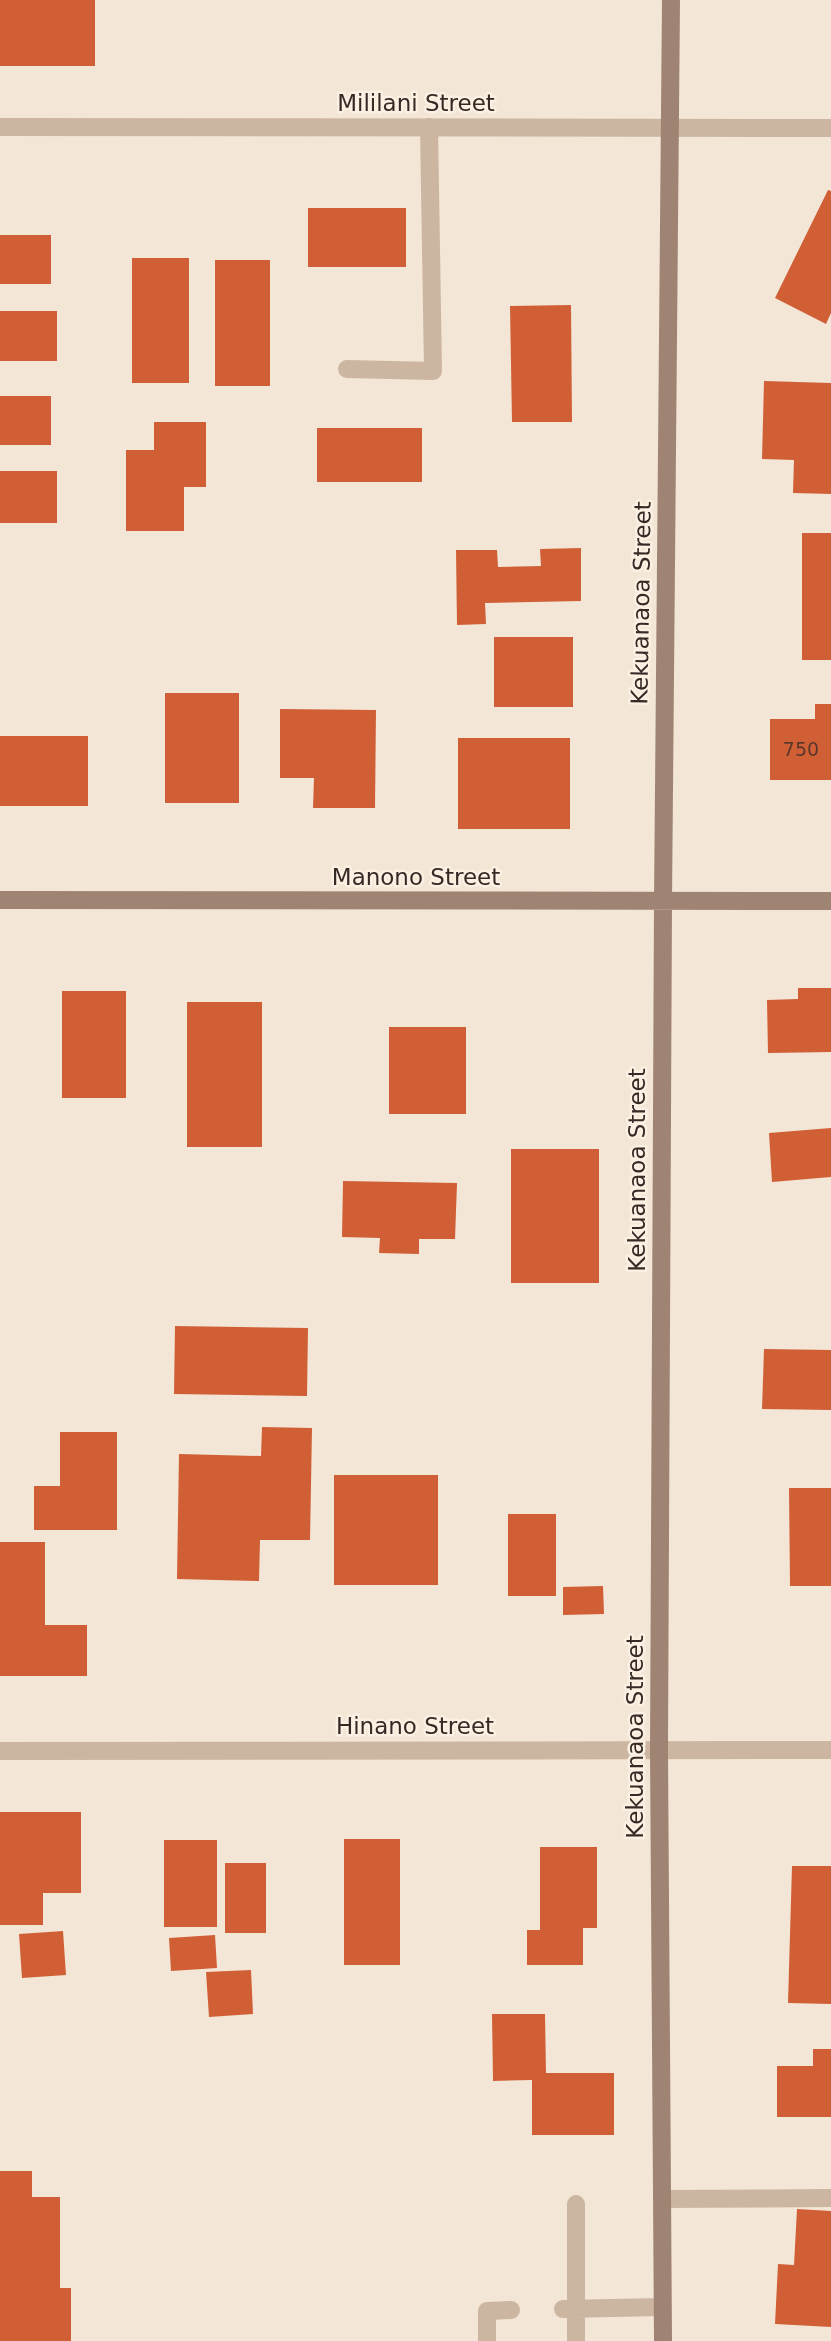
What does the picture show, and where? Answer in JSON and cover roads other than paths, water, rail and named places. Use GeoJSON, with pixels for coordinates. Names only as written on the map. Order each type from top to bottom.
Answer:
{"type":"FeatureCollection","features":[{"type":"Feature","properties":{"kind":"street","name":"Kekuanaoa Street"},"geometry":{"type":"LineString","coordinates":[[663,2341],[659,1750],[671,0]]}},
{"type":"Feature","properties":{"kind":"street","name":"Mililani Street"},"geometry":{"type":"LineString","coordinates":[[0,127],[831,128]]}},
{"type":"Feature","properties":{"kind":"street"},"geometry":{"type":"LineString","coordinates":[[347,369],[433,371],[429,127]]}},
{"type":"Feature","properties":{"kind":"street","name":"Manono Street"},"geometry":{"type":"LineString","coordinates":[[0,901],[831,901]]}},
{"type":"Feature","properties":{"kind":"street","name":"Hinano Street"},"geometry":{"type":"LineString","coordinates":[[0,1751],[831,1750]]}},
{"type":"Feature","properties":{"kind":"street"},"geometry":{"type":"LineString","coordinates":[[662,2199],[831,2198]]}},
{"type":"Feature","properties":{"kind":"street"},"geometry":{"type":"LineString","coordinates":[[576,2204],[569,2309],[576,2341]]}},
{"type":"Feature","properties":{"kind":"street"},"geometry":{"type":"LineString","coordinates":[[569,2309],[662,2307]]}},
{"type":"Feature","properties":{"kind":"street"},"geometry":{"type":"LineString","coordinates":[[488,2341],[487,2311],[511,2310]]}}]}
